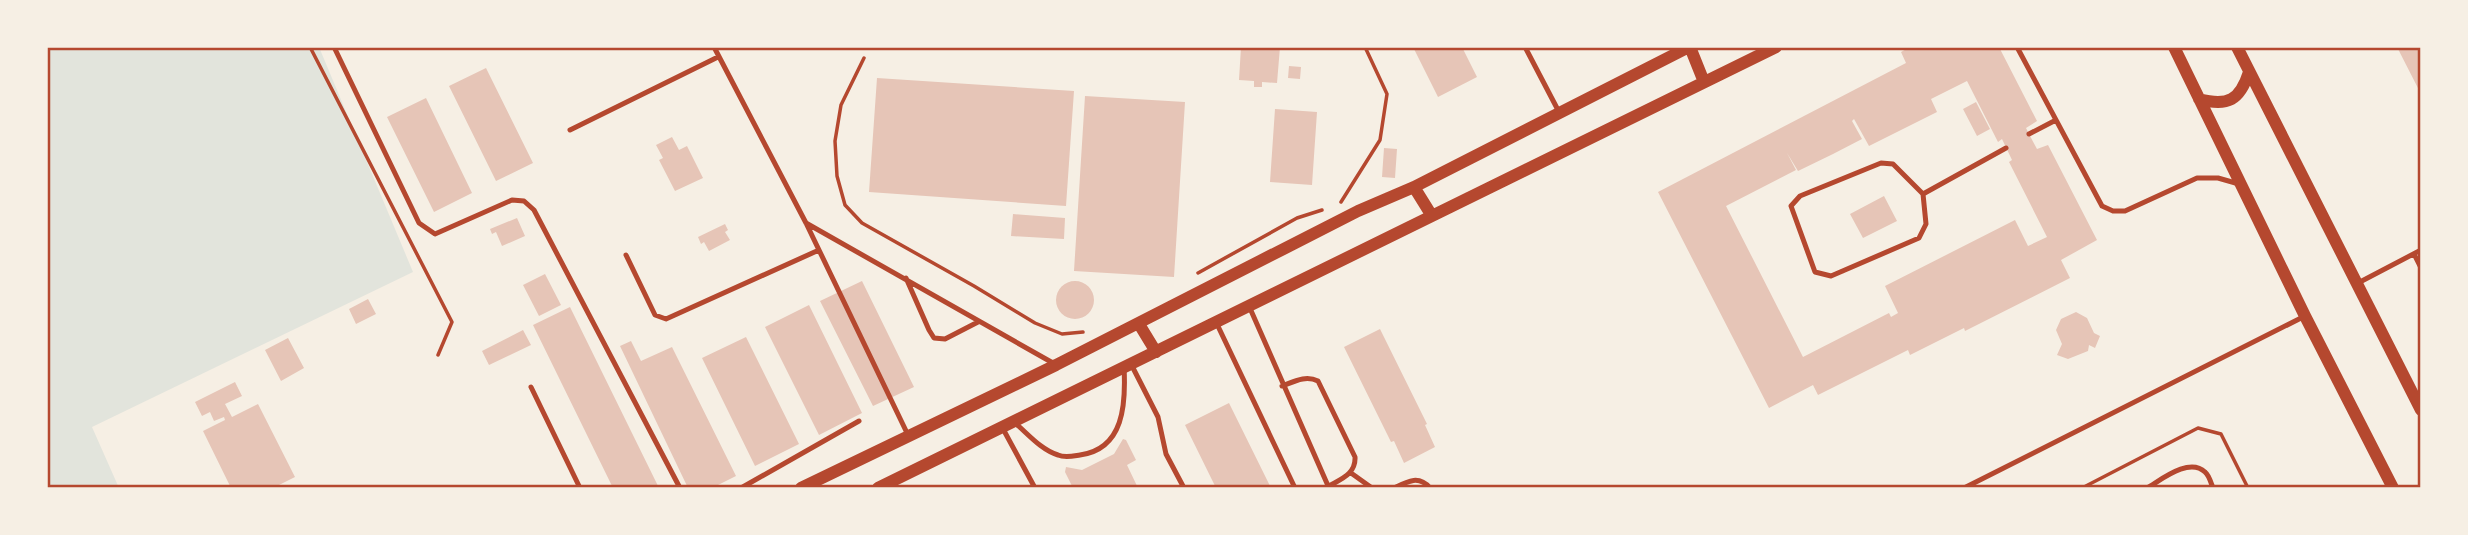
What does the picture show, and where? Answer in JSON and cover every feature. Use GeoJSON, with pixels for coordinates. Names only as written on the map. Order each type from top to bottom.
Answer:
{"type":"FeatureCollection","features":[{"type":"Feature","properties":{"kind":"street"},"geometry":{"type":"LineString","coordinates":[[801,488],[819,484],[908,435],[1139,324],[1358,211],[1415,187],[1689,47],[1704,82]]}},
{"type":"Feature","properties":{"kind":"street"},"geometry":{"type":"LineString","coordinates":[[878,488],[896,484],[1008,425],[1776,47]]}},
{"type":"Feature","properties":{"kind":"street"},"geometry":{"type":"LineString","coordinates":[[2174,47],[2392,488]]}},
{"type":"Feature","properties":{"kind":"street"},"geometry":{"type":"LineString","coordinates":[[2237,47],[2421,410]]}},
{"type":"Feature","properties":{"kind":"street"},"geometry":{"type":"LineString","coordinates":[[2199,99],[2216,104],[2231,99],[2243,90],[2249,72]]}},
{"type":"Feature","properties":{"kind":"street"},"geometry":{"type":"LineString","coordinates":[[1415,187],[1432,216]]}},
{"type":"Feature","properties":{"kind":"street"},"geometry":{"type":"LineString","coordinates":[[1139,324],[1156,352]]}},
{"type":"Feature","properties":{"kind":"lane"},"geometry":{"type":"LineString","coordinates":[[334,47],[419,223],[435,234],[512,200],[524,201],[534,209],[680,488]]}},
{"type":"Feature","properties":{"kind":"lane"},"geometry":{"type":"LineString","coordinates":[[714,47],[806,223],[908,435]]}},
{"type":"Feature","properties":{"kind":"lane"},"geometry":{"type":"LineString","coordinates":[[1525,47],[1559,112]]}},
{"type":"Feature","properties":{"kind":"lane"},"geometry":{"type":"LineString","coordinates":[[2017,47],[2102,206],[2113,211],[2125,211],[2197,178],[2218,178],[2240,184]]}},
{"type":"Feature","properties":{"kind":"lane"},"geometry":{"type":"LineString","coordinates":[[570,130],[718,57]]}},
{"type":"Feature","properties":{"kind":"lane"},"geometry":{"type":"LineString","coordinates":[[2029,134],[2056,120]]}},
{"type":"Feature","properties":{"kind":"lane"},"geometry":{"type":"LineString","coordinates":[[1923,194],[2006,148]]}},
{"type":"Feature","properties":{"kind":"lane"},"geometry":{"type":"LineString","coordinates":[[1881,163],[1893,164],[1923,194],[1926,224],[1919,238],[1831,276],[1815,272],[1791,206],[1800,196],[1881,163]]}},
{"type":"Feature","properties":{"kind":"lane"},"geometry":{"type":"LineString","coordinates":[[806,223],[1056,365]]}},
{"type":"Feature","properties":{"kind":"lane"},"geometry":{"type":"LineString","coordinates":[[626,255],[655,315],[666,319],[819,250]]}},
{"type":"Feature","properties":{"kind":"lane"},"geometry":{"type":"LineString","coordinates":[[2357,284],[2421,250]]}},
{"type":"Feature","properties":{"kind":"lane"},"geometry":{"type":"LineString","coordinates":[[2414,254],[2421,268]]}},
{"type":"Feature","properties":{"kind":"lane"},"geometry":{"type":"LineString","coordinates":[[906,278],[934,338],[944,339],[978,322]]}},
{"type":"Feature","properties":{"kind":"lane"},"geometry":{"type":"LineString","coordinates":[[1248,306],[1282,386],[1329,487],[1351,473],[1355,466],[1354,457],[1318,382],[1311,378],[1300,379],[1282,386]]}},
{"type":"Feature","properties":{"kind":"lane"},"geometry":{"type":"LineString","coordinates":[[1965,488],[2305,316]]}},
{"type":"Feature","properties":{"kind":"lane"},"geometry":{"type":"LineString","coordinates":[[1216,323],[1295,488]]}},
{"type":"Feature","properties":{"kind":"lane"},"geometry":{"type":"LineString","coordinates":[[1008,425],[1058,455],[1069,457],[1089,454],[1110,442],[1122,417],[1128,366]]}},
{"type":"Feature","properties":{"kind":"lane"},"geometry":{"type":"LineString","coordinates":[[1128,366],[1158,417],[1166,454],[1184,488]]}},
{"type":"Feature","properties":{"kind":"lane"},"geometry":{"type":"LineString","coordinates":[[531,387],[580,488]]}},
{"type":"Feature","properties":{"kind":"lane"},"geometry":{"type":"LineString","coordinates":[[741,488],[752,486],[859,421]]}},
{"type":"Feature","properties":{"kind":"lane"},"geometry":{"type":"LineString","coordinates":[[1008,425],[1035,488]]}},
{"type":"Feature","properties":{"kind":"lane"},"geometry":{"type":"LineString","coordinates":[[2147,488],[2183,468],[2197,468],[2206,472],[2213,488]]}},
{"type":"Feature","properties":{"kind":"lane"},"geometry":{"type":"LineString","coordinates":[[1351,473],[1372,488]]}},
{"type":"Feature","properties":{"kind":"lane"},"geometry":{"type":"LineString","coordinates":[[1394,488],[1412,479],[1420,480],[1430,488]]}},
{"type":"Feature","properties":{"kind":"path"},"geometry":{"type":"LineString","coordinates":[[310,47],[452,322],[438,355]]}},
{"type":"Feature","properties":{"kind":"path"},"geometry":{"type":"LineString","coordinates":[[1340,204],[1380,140],[1387,94],[1365,47]]}},
{"type":"Feature","properties":{"kind":"path"},"geometry":{"type":"LineString","coordinates":[[863,58],[841,105],[835,141],[837,176],[845,205],[862,223],[1035,323],[1062,334],[1091,332]]}},
{"type":"Feature","properties":{"kind":"path"},"geometry":{"type":"LineString","coordinates":[[1188,278],[1297,218],[1329,208]]}},
{"type":"Feature","properties":{"kind":"path"},"geometry":{"type":"LineString","coordinates":[[2082,488],[2198,428],[2221,434],[2248,488]]}},
{"type":"Feature","properties":{"kind":"shaded area"},"geometry":{"type":"Polygon","coordinates":[[[47,47],[319,47],[413,272],[92,427],[119,488],[47,488],[47,47]]]}},
{"type":"Feature","properties":{"kind":"building"},"geometry":{"type":"Polygon","coordinates":[[[1241,47],[1280,47],[1277,83],[1262,82],[1262,87],[1254,87],[1254,81],[1239,80],[1241,47]]]}},
{"type":"Feature","properties":{"kind":"building"},"geometry":{"type":"Polygon","coordinates":[[[1413,47],[1462,47],[1477,77],[1438,97],[1413,47]]]}},
{"type":"Feature","properties":{"kind":"building"},"geometry":{"type":"Polygon","coordinates":[[[1910,47],[1999,47],[2037,121],[2026,128],[2029,134],[2037,149],[2048,145],[2097,240],[2061,260],[2070,278],[1965,331],[1964,328],[1910,355],[1908,350],[1818,395],[1813,385],[1769,408],[1658,192],[1906,63],[1901,52],[1910,47]],[[1967,81],[1931,99],[1937,112],[1869,146],[1854,119],[1852,121],[1862,139],[1833,154],[1798,171],[1787,153],[1796,170],[1726,206],[1803,357],[1889,313],[1891,317],[1898,313],[1885,286],[2015,220],[2028,246],[2047,237],[2009,162],[2012,160],[2002,139],[1998,142],[1967,81]]]}},
{"type":"Feature","properties":{"kind":"building"},"geometry":{"type":"Polygon","coordinates":[[[2397,47],[2421,47],[2421,94],[2397,47]]]}},
{"type":"Feature","properties":{"kind":"building"},"geometry":{"type":"Polygon","coordinates":[[[1289,66],[1301,67],[1300,79],[1288,78],[1289,66]]]}},
{"type":"Feature","properties":{"kind":"building"},"geometry":{"type":"Polygon","coordinates":[[[486,68],[533,163],[496,181],[449,86],[486,68]]]}},
{"type":"Feature","properties":{"kind":"building"},"geometry":{"type":"Polygon","coordinates":[[[877,78],[1074,91],[1066,206],[869,192],[877,78]]]}},
{"type":"Feature","properties":{"kind":"building"},"geometry":{"type":"Polygon","coordinates":[[[1085,96],[1185,102],[1174,277],[1074,271],[1085,96]]]}},
{"type":"Feature","properties":{"kind":"building"},"geometry":{"type":"Polygon","coordinates":[[[426,98],[472,193],[434,212],[387,117],[426,98]]]}},
{"type":"Feature","properties":{"kind":"building"},"geometry":{"type":"Polygon","coordinates":[[[1976,102],[1990,129],[1977,136],[1963,109],[1976,102]]]}},
{"type":"Feature","properties":{"kind":"building"},"geometry":{"type":"Polygon","coordinates":[[[1275,109],[1317,112],[1312,185],[1270,182],[1275,109]]]}},
{"type":"Feature","properties":{"kind":"building"},"geometry":{"type":"Polygon","coordinates":[[[672,137],[679,150],[687,146],[703,178],[675,191],[659,160],[663,158],[656,145],[672,137]]]}},
{"type":"Feature","properties":{"kind":"building"},"geometry":{"type":"Polygon","coordinates":[[[1384,148],[1397,149],[1395,178],[1382,177],[1384,148]]]}},
{"type":"Feature","properties":{"kind":"building"},"geometry":{"type":"Polygon","coordinates":[[[1884,196],[1897,221],[1863,238],[1850,214],[1884,196]]]}},
{"type":"Feature","properties":{"kind":"building"},"geometry":{"type":"Polygon","coordinates":[[[1013,214],[1065,218],[1064,239],[1011,236],[1013,214]]]}},
{"type":"Feature","properties":{"kind":"building"},"geometry":{"type":"Polygon","coordinates":[[[517,218],[525,236],[502,246],[496,232],[492,234],[490,229],[517,218]]]}},
{"type":"Feature","properties":{"kind":"building"},"geometry":{"type":"Polygon","coordinates":[[[725,224],[728,230],[725,232],[730,240],[709,251],[698,237],[725,224]]]}},
{"type":"Feature","properties":{"kind":"building"},"geometry":{"type":"Polygon","coordinates":[[[545,274],[561,305],[539,316],[523,285],[545,274]]]}},
{"type":"Feature","properties":{"kind":"building"},"geometry":{"type":"Polygon","coordinates":[[[862,281],[914,387],[873,406],[820,301],[862,281]]]}},
{"type":"Feature","properties":{"kind":"building"},"geometry":{"type":"Polygon","coordinates":[[[1075,281],[1088,287],[1094,300],[1088,313],[1075,319],[1062,313],[1056,300],[1062,287],[1075,281]]]}},
{"type":"Feature","properties":{"kind":"building"},"geometry":{"type":"Polygon","coordinates":[[[368,299],[376,314],[356,324],[349,309],[368,299]]]}},
{"type":"Feature","properties":{"kind":"building"},"geometry":{"type":"Polygon","coordinates":[[[809,305],[862,413],[819,435],[765,327],[809,305]]]}},
{"type":"Feature","properties":{"kind":"building"},"geometry":{"type":"Polygon","coordinates":[[[570,307],[659,488],[613,488],[533,325],[570,307]]]}},
{"type":"Feature","properties":{"kind":"building"},"geometry":{"type":"Polygon","coordinates":[[[2076,312],[2087,318],[2094,333],[2100,336],[2095,348],[2089,345],[2088,351],[2068,359],[2057,355],[2062,344],[2056,330],[2061,319],[2076,312]]]}},
{"type":"Feature","properties":{"kind":"building"},"geometry":{"type":"Polygon","coordinates":[[[1380,329],[1427,424],[1425,425],[1435,447],[1404,463],[1344,347],[1380,329]]]}},
{"type":"Feature","properties":{"kind":"building"},"geometry":{"type":"Polygon","coordinates":[[[523,330],[531,345],[489,365],[482,351],[523,330]]]}},
{"type":"Feature","properties":{"kind":"building"},"geometry":{"type":"Polygon","coordinates":[[[746,337],[799,444],[755,466],[702,358],[746,337]]]}},
{"type":"Feature","properties":{"kind":"building"},"geometry":{"type":"Polygon","coordinates":[[[288,338],[304,368],[281,381],[265,350],[288,338]]]}},
{"type":"Feature","properties":{"kind":"building"},"geometry":{"type":"Polygon","coordinates":[[[631,341],[641,361],[672,347],[736,476],[712,488],[688,488],[620,346],[631,341]]]}},
{"type":"Feature","properties":{"kind":"building"},"geometry":{"type":"Polygon","coordinates":[[[235,382],[242,396],[225,404],[232,417],[258,404],[295,477],[273,488],[231,488],[203,431],[225,420],[224,417],[214,421],[210,412],[202,416],[195,402],[235,382]]]}},
{"type":"Feature","properties":{"kind":"building"},"geometry":{"type":"Polygon","coordinates":[[[1229,403],[1271,488],[1216,488],[1185,425],[1229,403]]]}},
{"type":"Feature","properties":{"kind":"building"},"geometry":{"type":"Polygon","coordinates":[[[1123,439],[1136,460],[1127,465],[1138,488],[1073,488],[1065,472],[1066,467],[1082,470],[1114,454],[1123,439]]]}}]}
